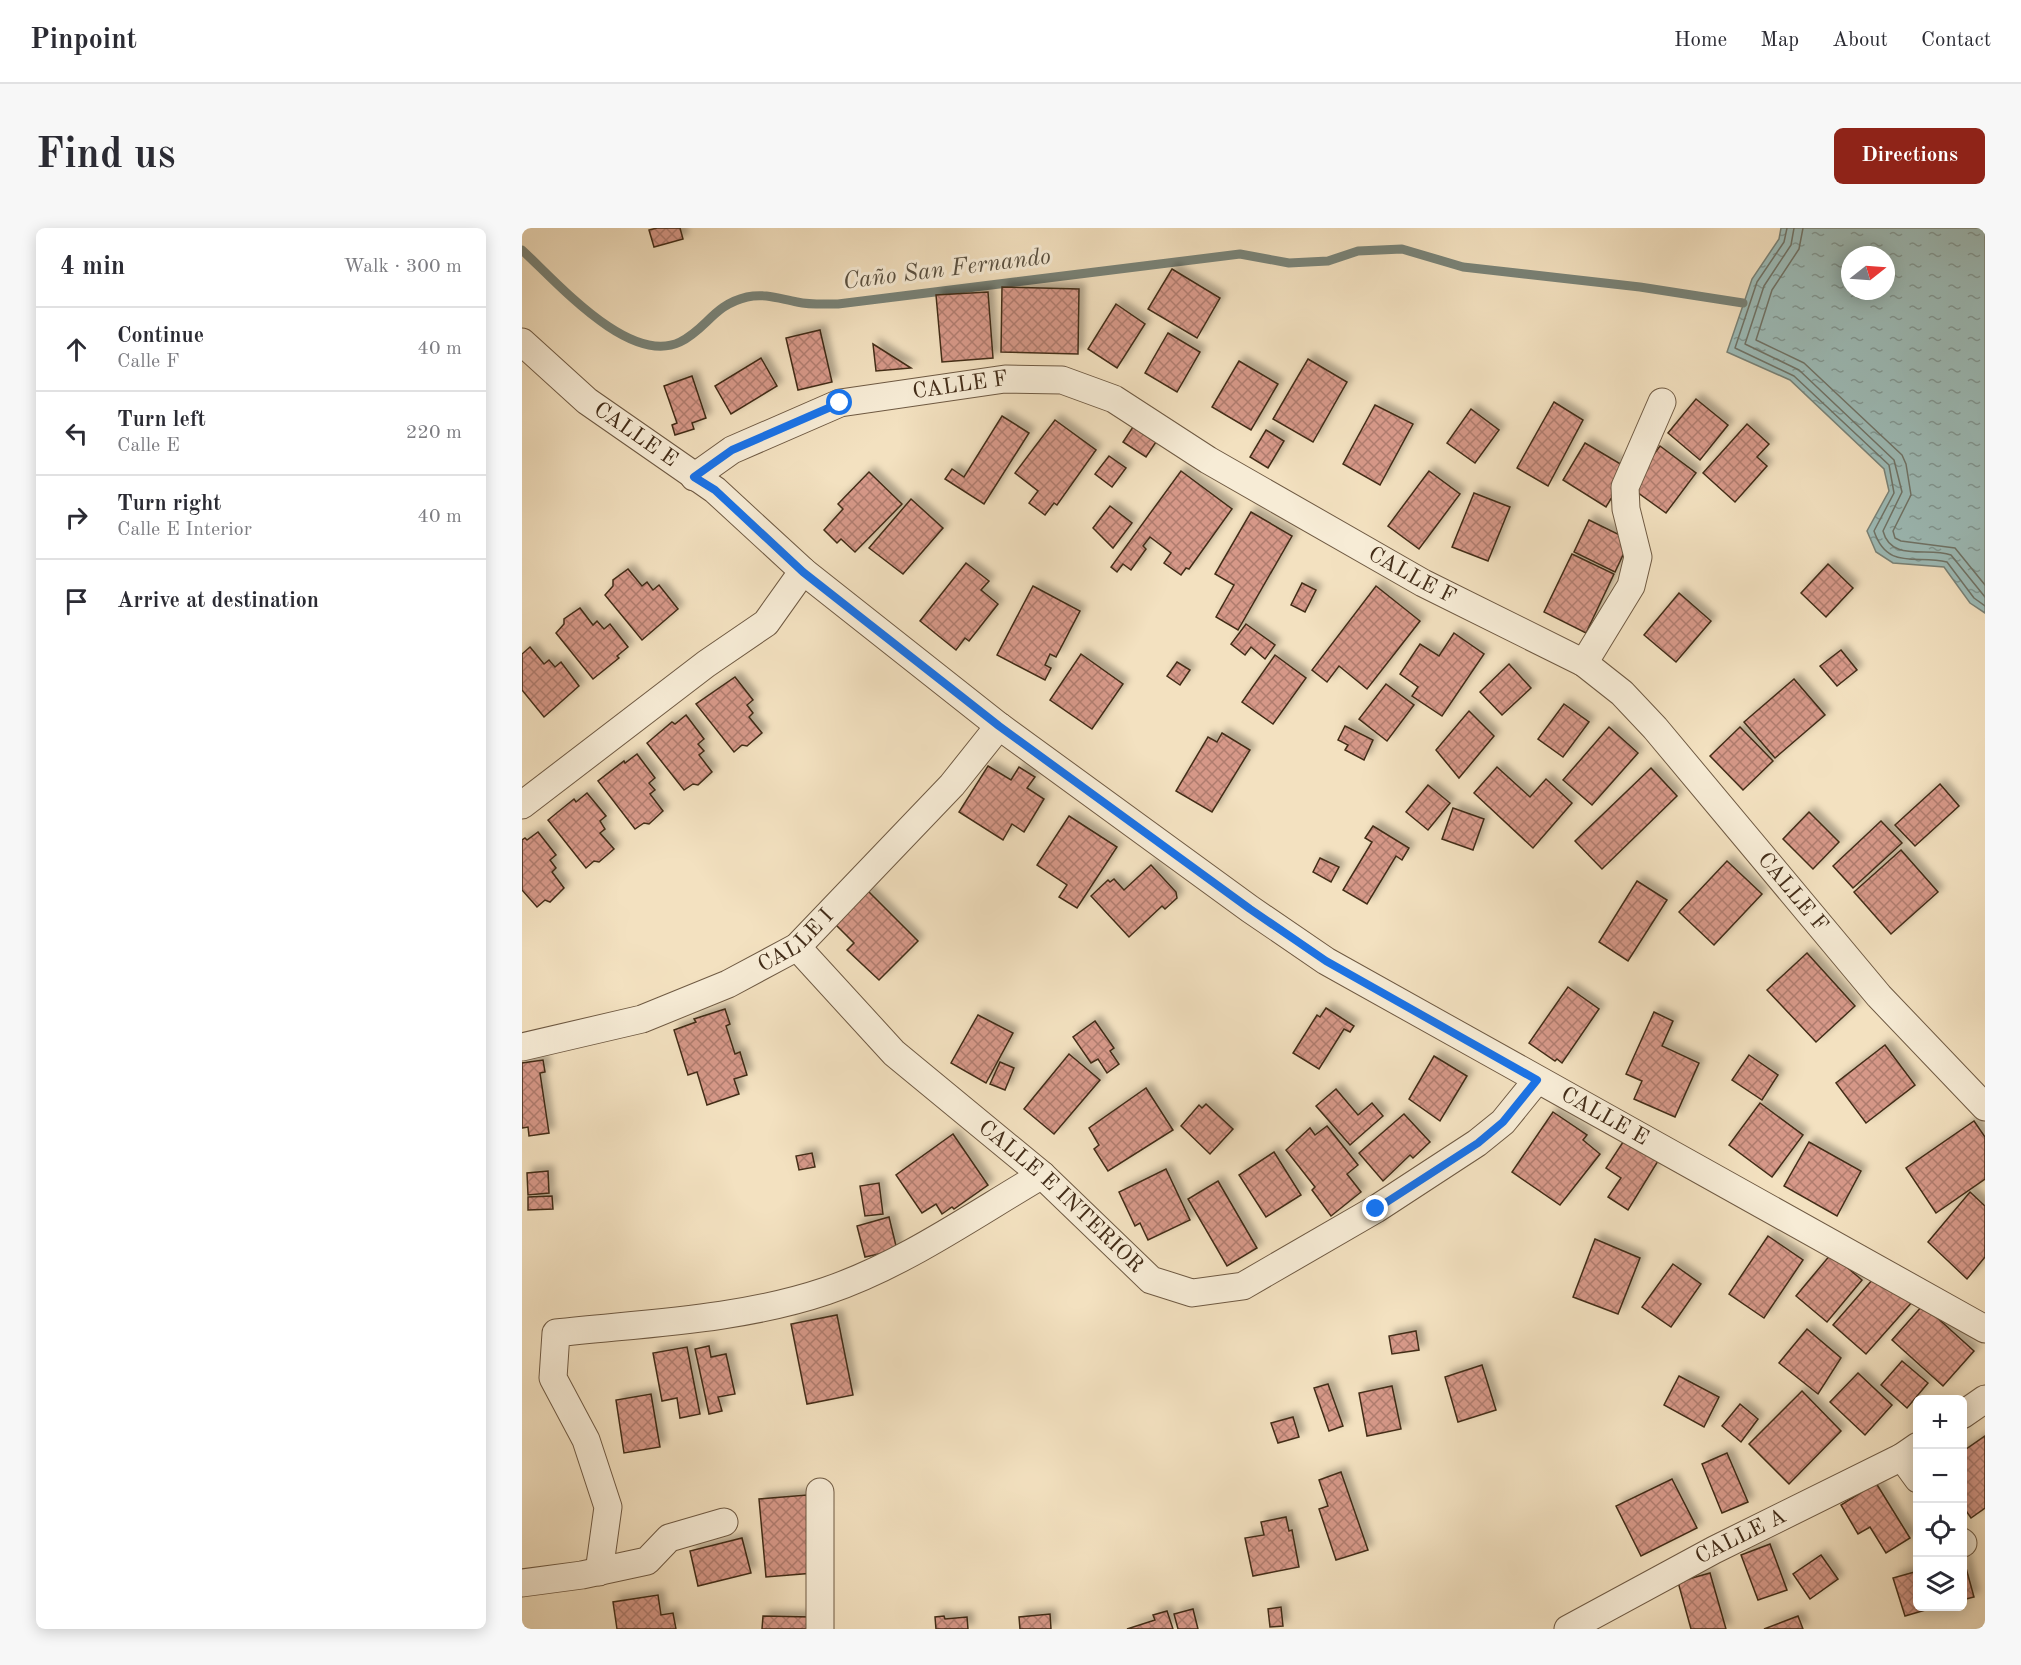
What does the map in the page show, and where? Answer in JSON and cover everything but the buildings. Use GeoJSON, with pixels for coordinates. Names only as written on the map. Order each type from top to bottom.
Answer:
{"type":"FeatureCollection","features":[{"type":"Feature","properties":{"kind":"street","name":"CALLE E"},"geometry":{"type":"LineString","coordinates":[[522,342],[587,401],[715,490],[803,572],[999,726],[1250,909],[1326,961],[1985,1329]]}},
{"type":"Feature","properties":{"kind":"street","name":"CALLE F"},"geometry":{"type":"LineString","coordinates":[[694,477],[732,450],[840,403],[1005,379],[1062,381],[1114,399],[1208,460],[1413,578],[1584,663],[1622,693],[1655,728],[1879,996],[1985,1107]]}},
{"type":"Feature","properties":{"kind":"street"},"geometry":{"type":"LineString","coordinates":[[1584,663],[1631,586],[1638,557],[1626,509],[1625,487],[1662,402]]}},
{"type":"Feature","properties":{"kind":"street"},"geometry":{"type":"LineString","coordinates":[[522,805],[706,664],[766,623],[803,572]]}},
{"type":"Feature","properties":{"kind":"street","name":"CALLE I"},"geometry":{"type":"LineString","coordinates":[[522,1047],[642,1019],[728,984],[797,947],[952,785],[999,726]]}},
{"type":"Feature","properties":{"kind":"street","name":"CALLE E INTERIOR"},"geometry":{"type":"LineString","coordinates":[[797,947],[894,1053],[1042,1175],[1151,1280],[1192,1293],[1243,1286],[1376,1209],[1478,1143],[1503,1122],[1537,1080]]}},
{"type":"Feature","properties":{"kind":"street"},"geometry":{"type":"LineString","coordinates":[[599,1572],[608,1507],[586,1440],[553,1378],[556,1333],[739,1313],[825,1291],[894,1263],[1042,1175]]}},
{"type":"Feature","properties":{"kind":"street"},"geometry":{"type":"LineString","coordinates":[[1967,1412],[1985,1399]]}},
{"type":"Feature","properties":{"kind":"street","name":"CALLE A"},"geometry":{"type":"LineString","coordinates":[[1568,1629],[1714,1550],[1912,1461]]}},
{"type":"Feature","properties":{"kind":"street"},"geometry":{"type":"LineString","coordinates":[[820,1492],[820,1629]]}},
{"type":"Feature","properties":{"kind":"street"},"geometry":{"type":"LineString","coordinates":[[522,1582],[599,1572],[647,1561],[669,1538],[724,1522]]}},
{"type":"Feature","properties":{"kind":"water"},"geometry":{"type":"Polygon","coordinates":[[[1781,228],[1985,228],[1985,613],[1970,603],[1944,567],[1893,563],[1876,552],[1867,531],[1889,491],[1884,469],[1790,380],[1727,352],[1752,279],[1779,239],[1781,228]]]}},
{"type":"Feature","properties":{"kind":"waterway","name":"Caño San Fernando"},"geometry":{"type":"LineString","coordinates":[[522,250],[595,317],[617,332],[639,342],[660,346],[680,342],[689,337],[718,311],[747,297],[772,297],[807,304],[838,304],[1240,254],[1289,263],[1328,261],[1358,251],[1402,249],[1463,267],[1640,287],[1743,303]]}},
{"type":"Feature","properties":{"kind":"route"},"geometry":{"type":"LineString","coordinates":[[840,403],[732,450],[694,477],[715,490],[803,572],[999,726],[1250,909],[1326,961],[1537,1080],[1503,1122],[1478,1143],[1376,1209]]}}]}
